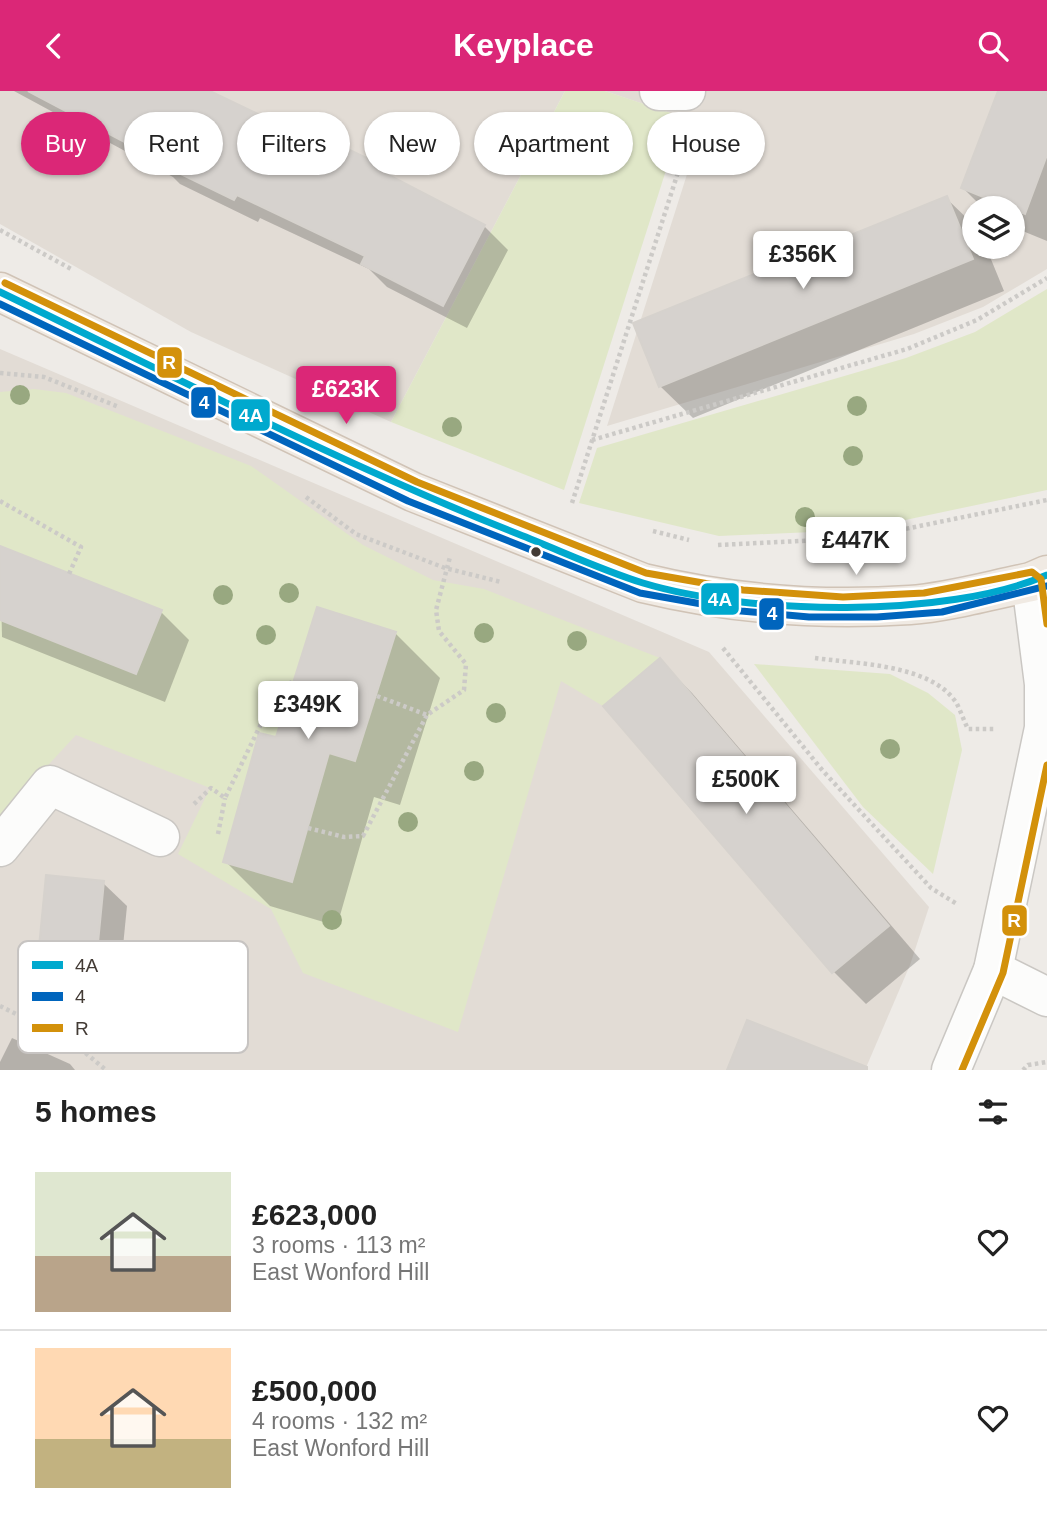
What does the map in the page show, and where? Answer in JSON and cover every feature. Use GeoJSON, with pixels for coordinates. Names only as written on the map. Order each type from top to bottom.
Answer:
{"type":"FeatureCollection","features":[{"type":"Feature","properties":{"kind":"main road"},"geometry":{"type":"LineString","coordinates":[[0,292],[414,492],[643,583],[682,592],[805,608],[912,605],[1039,579]]}},
{"type":"Feature","properties":{"kind":"street"},"geometry":{"type":"LineString","coordinates":[[659,91],[686,91]]}},
{"type":"Feature","properties":{"kind":"street"},"geometry":{"type":"LineString","coordinates":[[951,1070],[993,970],[1004,930],[1044,728],[1039,579]]}},
{"type":"Feature","properties":{"kind":"street"},"geometry":{"type":"LineString","coordinates":[[0,847],[50,785],[160,837]]}},
{"type":"Feature","properties":{"kind":"street"},"geometry":{"type":"LineString","coordinates":[[993,970],[1047,997]]}},
{"type":"Feature","properties":{"kind":"path"},"geometry":{"type":"LineString","coordinates":[[556,550],[677,175]]}},
{"type":"Feature","properties":{"kind":"path"},"geometry":{"type":"LineString","coordinates":[[592,440],[907,349],[977,320],[1047,278]]}},
{"type":"Feature","properties":{"kind":"path"},"geometry":{"type":"LineString","coordinates":[[713,546],[861,538],[1047,500]]}},
{"type":"Feature","properties":{"kind":"path"},"geometry":{"type":"LineString","coordinates":[[0,501],[81,547],[69,574]]}},
{"type":"Feature","properties":{"kind":"path"},"geometry":{"type":"LineString","coordinates":[[308,828],[344,837],[363,836],[427,715],[464,690],[466,664],[439,631],[436,611],[445,568],[469,515]]}},
{"type":"Feature","properties":{"kind":"path"},"geometry":{"type":"LineString","coordinates":[[648,530],[700,543]]}},
{"type":"Feature","properties":{"kind":"path"},"geometry":{"type":"LineString","coordinates":[[734,647],[720,645],[823,771],[931,888],[1004,930]]}},
{"type":"Feature","properties":{"kind":"path"},"geometry":{"type":"LineString","coordinates":[[814,658],[894,669],[928,678],[956,702],[968,729],[1044,728]]}},
{"type":"Feature","properties":{"kind":"path"},"geometry":{"type":"LineString","coordinates":[[218,834],[225,798],[278,689],[292,682]]}},
{"type":"Feature","properties":{"kind":"path"},"geometry":{"type":"LineString","coordinates":[[377,697],[427,715]]}},
{"type":"Feature","properties":{"kind":"path"},"geometry":{"type":"LineString","coordinates":[[160,837],[211,788],[225,798]]}},
{"type":"Feature","properties":{"kind":"path"},"geometry":{"type":"LineString","coordinates":[[0,1006],[18,1015]]}},
{"type":"Feature","properties":{"kind":"path"},"geometry":{"type":"LineString","coordinates":[[85,1053],[106,1070]]}},
{"type":"Feature","properties":{"kind":"path"},"geometry":{"type":"LineString","coordinates":[[1023,1070],[1028,1065],[1047,1062]]}},
{"type":"Feature","properties":{"kind":"shaded area"},"geometry":{"type":"Polygon","coordinates":[[[0,91],[565,91],[554,112],[474,112],[474,175],[521,175],[391,422],[191,332],[0,224],[0,91]]]}},
{"type":"Feature","properties":{"kind":"shaded area"},"geometry":{"type":"Polygon","coordinates":[[[605,91],[1047,91],[1047,269],[983,307],[914,334],[607,426],[687,175],[765,175],[765,112],[667,112],[605,91]]]}},
{"type":"Feature","properties":{"kind":"shaded area"},"geometry":{"type":"Polygon","coordinates":[[[0,349],[709,652],[929,907],[910,965],[865,1070],[0,1070],[0,349]]]}},
{"type":"Feature","properties":{"kind":"green space"},"geometry":{"type":"Polygon","coordinates":[[[565,91],[605,91],[668,112],[647,112],[647,175],[664,175],[564,490],[391,422],[521,175],[633,175],[633,112],[554,112],[565,91]]]}},
{"type":"Feature","properties":{"kind":"green space"},"geometry":{"type":"Polygon","coordinates":[[[1047,289],[1047,490],[858,530],[719,536],[579,503],[597,448],[906,358],[975,332],[1047,289]]]}},
{"type":"Feature","properties":{"kind":"green space"},"geometry":{"type":"Polygon","coordinates":[[[34,389],[66,393],[251,466],[363,545],[433,580],[484,589],[660,658],[603,706],[561,681],[458,1032],[303,973],[271,909],[178,854],[210,788],[76,735],[0,817],[0,392],[34,389]]]}},
{"type":"Feature","properties":{"kind":"green space"},"geometry":{"type":"Polygon","coordinates":[[[754,664],[890,674],[928,693],[955,715],[962,750],[933,874],[863,807],[754,664]]]}},
{"type":"Feature","properties":{"kind":"building"},"geometry":{"type":"Polygon","coordinates":[[[28,91],[210,91],[254,112],[237,112],[237,175],[350,175],[350,150],[364,157],[364,175],[389,175],[485,225],[443,306],[361,264],[365,256],[237,195],[234,200],[183,175],[223,175],[223,112],[124,112],[124,142],[110,134],[110,112],[68,112],[28,91]]]}},
{"type":"Feature","properties":{"kind":"building"},"geometry":{"type":"Polygon","coordinates":[[[998,91],[1047,91],[1047,155],[1025,214],[1025,196],[981,196],[961,188],[998,91]]]}},
{"type":"Feature","properties":{"kind":"building"},"geometry":{"type":"Polygon","coordinates":[[[947,196],[962,232],[962,259],[973,259],[659,387],[633,323],[947,196]]]}},
{"type":"Feature","properties":{"kind":"building"},"geometry":{"type":"Polygon","coordinates":[[[0,546],[162,610],[136,674],[0,620],[0,546]]]}},
{"type":"Feature","properties":{"kind":"building"},"geometry":{"type":"Polygon","coordinates":[[[317,607],[396,632],[355,761],[329,753],[292,882],[223,862],[259,733],[276,737],[317,607]]]}},
{"type":"Feature","properties":{"kind":"building"},"geometry":{"type":"Polygon","coordinates":[[[660,658],[889,926],[832,973],[603,706],[660,658]]]}},
{"type":"Feature","properties":{"kind":"building"},"geometry":{"type":"Polygon","coordinates":[[[46,875],[104,881],[98,941],[40,941],[46,875]]]}},
{"type":"Feature","properties":{"kind":"building"},"geometry":{"type":"Polygon","coordinates":[[[747,1020],[867,1067],[867,1070],[727,1070],[747,1020]]]}},
{"type":"Feature","properties":{"kind":"transit line","name":"R"},"geometry":{"type":"LineString","coordinates":[[5,283],[417,482],[646,573],[743,590],[843,597],[924,593],[1032,572],[1041,579],[1047,624]]}},
{"type":"Feature","properties":{"kind":"transit line","name":"4A"},"geometry":{"type":"LineString","coordinates":[[0,292],[386,478],[580,560],[643,583],[687,594],[737,601],[847,607],[903,605],[956,599],[1005,589],[1047,575]]}},
{"type":"Feature","properties":{"kind":"transit line","name":"4"},"geometry":{"type":"LineString","coordinates":[[0,304],[408,501],[640,593],[741,611],[809,617],[877,617],[942,612],[1047,586]]}},
{"type":"Feature","properties":{"kind":"transit line","name":"R"},"geometry":{"type":"LineString","coordinates":[[962,1070],[1003,973],[1047,765]]}}]}
